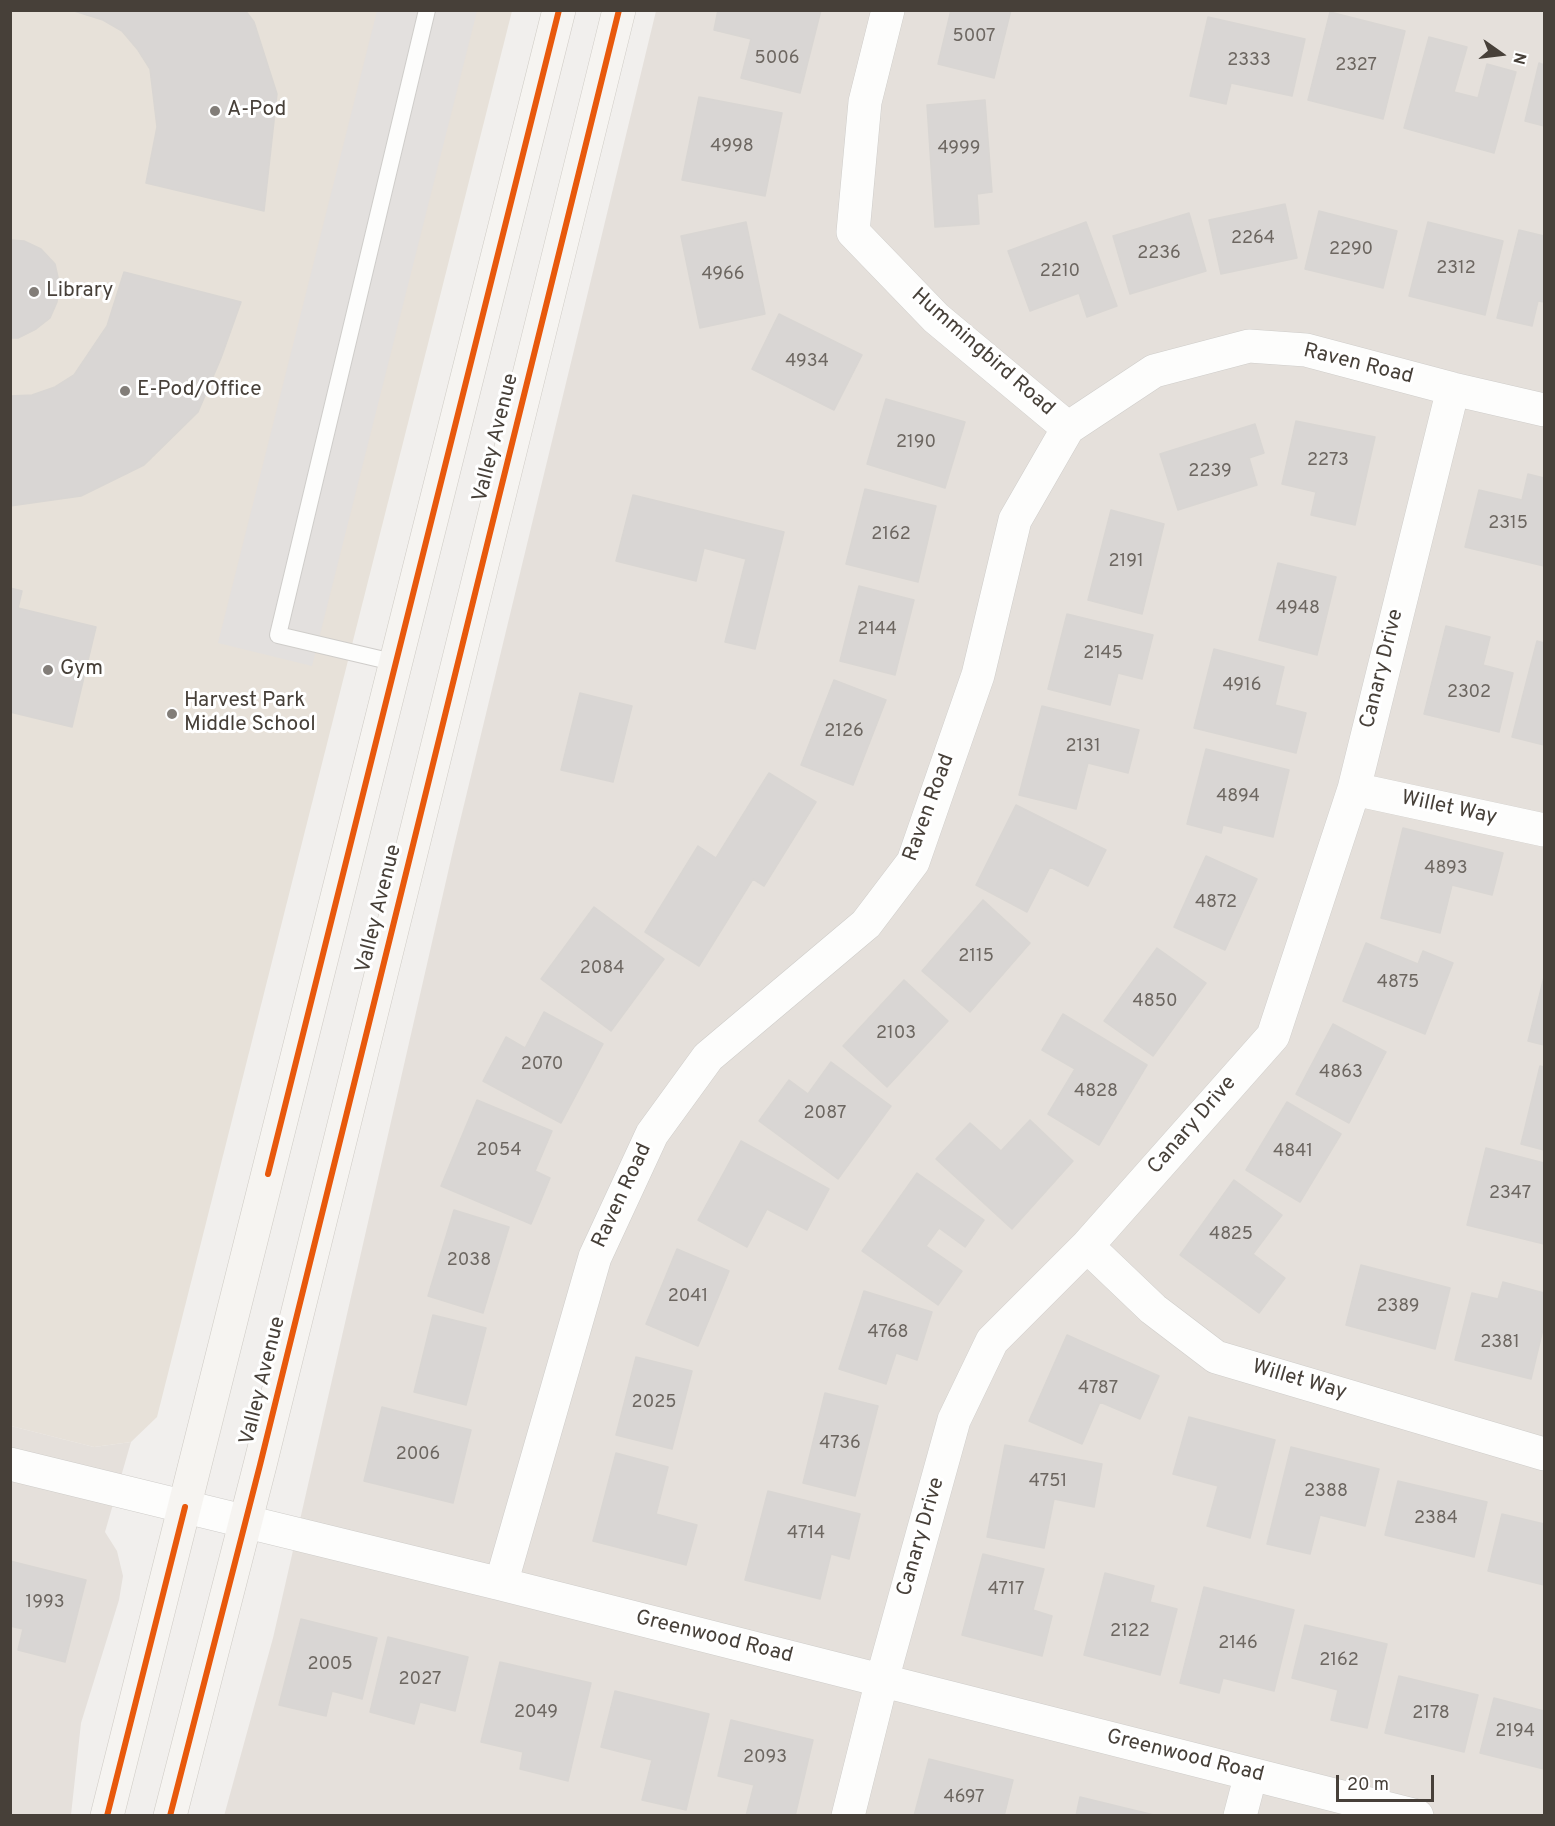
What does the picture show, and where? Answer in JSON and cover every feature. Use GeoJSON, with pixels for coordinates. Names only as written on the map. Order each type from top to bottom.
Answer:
{"type":"FeatureCollection","features":[{"type":"Feature","properties":{"kind":"main road","name":"Valley Avenue"},"geometry":{"type":"LineString","coordinates":[[107,1815],[559,10]]}},
{"type":"Feature","properties":{"kind":"main road","name":"Valley Avenue"},"geometry":{"type":"LineString","coordinates":[[170,1815],[245,1521],[619,10]]}},
{"type":"Feature","properties":{"kind":"street","name":"Hummingbird Road"},"geometry":{"type":"LineString","coordinates":[[888,10],[865,102],[853,232],[936,318],[1068,428]]}},
{"type":"Feature","properties":{"kind":"street","name":"Raven Road"},"geometry":{"type":"LineString","coordinates":[[501,1584],[595,1257],[652,1134],[708,1057],[866,924],[913,862],[978,675],[1015,520],[1068,428],[1154,371],[1250,346],[1306,350],[1453,389],[1545,410]]}},
{"type":"Feature","properties":{"kind":"street","name":"Canary Drive"},"geometry":{"type":"LineString","coordinates":[[848,1815],[882,1680],[954,1420],[992,1341],[1087,1246],[1273,1036],[1354,789],[1453,389]]}},
{"type":"Feature","properties":{"kind":"street","name":"Willet Way"},"geometry":{"type":"LineString","coordinates":[[1354,789],[1545,830]]}},
{"type":"Feature","properties":{"kind":"street","name":"Willet Way"},"geometry":{"type":"LineString","coordinates":[[1087,1246],[1153,1309],[1216,1357],[1545,1454]]}},
{"type":"Feature","properties":{"kind":"street","name":"Greenwood Road"},"geometry":{"type":"LineString","coordinates":[[10,1464],[501,1584],[1417,1815]]}},
{"type":"Feature","properties":{"kind":"street"},"geometry":{"type":"LineString","coordinates":[[1240,1815],[1251,1774]]}},
{"type":"Feature","properties":{"kind":"lane"},"geometry":{"type":"LineString","coordinates":[[397,663],[278,634],[426,10]]}},
{"type":"Feature","properties":{"kind":"shaded area","name":"Harvest Park Middle School"},"geometry":{"type":"Polygon","coordinates":[[[11,11],[512,11],[157,1417],[131,1442],[94,1447],[11,1426],[11,11]]]}},
{"type":"Feature","properties":{"kind":"shaded area"},"geometry":{"type":"Polygon","coordinates":[[[377,11],[477,11],[312,666],[218,643],[377,11]]]}},
{"type":"Feature","properties":{"kind":"shaded area"},"geometry":{"type":"Polygon","coordinates":[[[656,11],[1544,11],[1544,1815],[224,1816],[273,1638],[454,846],[656,11]]]}},
{"type":"Feature","properties":{"kind":"shaded area"},"geometry":{"type":"Polygon","coordinates":[[[11,1426],[94,1447],[131,1442],[105,1532],[117,1551],[123,1576],[119,1600],[81,1723],[71,1815],[11,1816],[11,1426]]]}},
{"type":"Feature","properties":{"kind":"building","name":"A-Pod"},"geometry":{"type":"Polygon","coordinates":[[[71,10],[245,10],[254,22],[277,94],[264,211],[146,183],[157,127],[150,69],[122,31],[103,20],[71,10]]]}},
{"type":"Feature","properties":{"kind":"building"},"geometry":{"type":"Polygon","coordinates":[[[718,10],[821,10],[800,93],[741,78],[751,39],[714,30],[718,10]]]}},
{"type":"Feature","properties":{"kind":"building"},"geometry":{"type":"Polygon","coordinates":[[[951,10],[1011,10],[994,78],[938,64],[951,10]]]}},
{"type":"Feature","properties":{"kind":"building"},"geometry":{"type":"Polygon","coordinates":[[[1330,12],[1405,31],[1383,119],[1308,100],[1330,12]]]}},
{"type":"Feature","properties":{"kind":"building"},"geometry":{"type":"Polygon","coordinates":[[[1208,17],[1305,39],[1292,96],[1231,83],[1226,104],[1190,96],[1208,17]]]}},
{"type":"Feature","properties":{"kind":"building"},"geometry":{"type":"Polygon","coordinates":[[[1429,37],[1467,47],[1454,92],[1478,98],[1487,64],[1516,72],[1494,153],[1404,128],[1429,37]]]}},
{"type":"Feature","properties":{"kind":"building"},"geometry":{"type":"Polygon","coordinates":[[[1539,63],[1544,65],[1544,126],[1525,121],[1539,63]]]}},
{"type":"Feature","properties":{"kind":"building"},"geometry":{"type":"Polygon","coordinates":[[[699,97],[782,113],[765,196],[682,180],[699,97]]]}},
{"type":"Feature","properties":{"kind":"building"},"geometry":{"type":"Polygon","coordinates":[[[985,100],[992,192],[977,194],[979,224],[935,227],[927,105],[985,100]]]}},
{"type":"Feature","properties":{"kind":"building"},"geometry":{"type":"Polygon","coordinates":[[[1285,204],[1297,258],[1221,274],[1209,220],[1285,204]]]}},
{"type":"Feature","properties":{"kind":"building"},"geometry":{"type":"Polygon","coordinates":[[[1319,211],[1397,231],[1383,288],[1305,269],[1319,211]]]}},
{"type":"Feature","properties":{"kind":"building"},"geometry":{"type":"Polygon","coordinates":[[[1189,213],[1206,271],[1130,294],[1113,236],[1189,213]]]}},
{"type":"Feature","properties":{"kind":"building"},"geometry":{"type":"Polygon","coordinates":[[[746,222],[765,314],[700,328],[681,236],[746,222]]]}},
{"type":"Feature","properties":{"kind":"building"},"geometry":{"type":"Polygon","coordinates":[[[1086,222],[1117,306],[1087,317],[1079,293],[1030,311],[1008,251],[1086,222]]]}},
{"type":"Feature","properties":{"kind":"building"},"geometry":{"type":"Polygon","coordinates":[[[1428,222],[1503,241],[1485,315],[1409,296],[1428,222]]]}},
{"type":"Feature","properties":{"kind":"building"},"geometry":{"type":"Polygon","coordinates":[[[1519,230],[1544,236],[1544,302],[1538,301],[1532,326],[1497,318],[1519,230]]]}},
{"type":"Feature","properties":{"kind":"building","name":"Library"},"geometry":{"type":"Polygon","coordinates":[[[10,240],[24,241],[41,249],[55,264],[59,282],[57,302],[50,318],[36,329],[18,338],[10,338],[10,240]]]}},
{"type":"Feature","properties":{"kind":"building","name":"E-Pod/Office"},"geometry":{"type":"Polygon","coordinates":[[[124,272],[241,302],[198,412],[144,465],[81,496],[10,506],[10,396],[32,395],[55,387],[74,375],[107,326],[124,272]]]}},
{"type":"Feature","properties":{"kind":"building"},"geometry":{"type":"Polygon","coordinates":[[[779,314],[862,355],[834,410],[752,369],[779,314]]]}},
{"type":"Feature","properties":{"kind":"building"},"geometry":{"type":"Polygon","coordinates":[[[886,399],[965,422],[945,488],[867,464],[886,399]]]}},
{"type":"Feature","properties":{"kind":"building"},"geometry":{"type":"Polygon","coordinates":[[[1296,421],[1375,437],[1355,525],[1311,515],[1316,492],[1282,484],[1296,421]]]}},
{"type":"Feature","properties":{"kind":"building"},"geometry":{"type":"Polygon","coordinates":[[[1255,424],[1264,453],[1249,458],[1257,485],[1178,510],[1160,454],[1255,424]]]}},
{"type":"Feature","properties":{"kind":"building"},"geometry":{"type":"Polygon","coordinates":[[[1528,474],[1544,478],[1544,566],[1465,547],[1479,490],[1522,500],[1528,474]]]}},
{"type":"Feature","properties":{"kind":"building"},"geometry":{"type":"Polygon","coordinates":[[[865,489],[936,506],[918,582],[846,564],[865,489]]]}},
{"type":"Feature","properties":{"kind":"building"},"geometry":{"type":"Polygon","coordinates":[[[633,495],[784,532],[755,649],[725,642],[746,559],[704,548],[696,581],[616,561],[633,495]]]}},
{"type":"Feature","properties":{"kind":"building"},"geometry":{"type":"Polygon","coordinates":[[[1111,510],[1164,524],[1142,614],[1088,600],[1111,510]]]}},
{"type":"Feature","properties":{"kind":"building"},"geometry":{"type":"Polygon","coordinates":[[[1278,563],[1336,577],[1317,655],[1259,640],[1278,563]]]}},
{"type":"Feature","properties":{"kind":"building"},"geometry":{"type":"Polygon","coordinates":[[[859,586],[914,600],[895,675],[840,661],[859,586]]]}},
{"type":"Feature","properties":{"kind":"building","name":"Gym"},"geometry":{"type":"Polygon","coordinates":[[[10,588],[22,591],[18,608],[96,627],[72,727],[10,712],[10,588]]]}},
{"type":"Feature","properties":{"kind":"building"},"geometry":{"type":"Polygon","coordinates":[[[1067,614],[1153,635],[1142,679],[1118,673],[1110,705],[1048,689],[1067,614]]]}},
{"type":"Feature","properties":{"kind":"building"},"geometry":{"type":"Polygon","coordinates":[[[1446,626],[1490,637],[1483,665],[1513,673],[1499,732],[1424,714],[1446,626]]]}},
{"type":"Feature","properties":{"kind":"building"},"geometry":{"type":"Polygon","coordinates":[[[1537,641],[1544,643],[1544,745],[1512,737],[1537,641]]]}},
{"type":"Feature","properties":{"kind":"building"},"geometry":{"type":"Polygon","coordinates":[[[1214,649],[1284,667],[1275,705],[1306,713],[1296,753],[1194,728],[1214,649]]]}},
{"type":"Feature","properties":{"kind":"building"},"geometry":{"type":"Polygon","coordinates":[[[834,680],[886,700],[853,785],[801,765],[834,680]]]}},
{"type":"Feature","properties":{"kind":"building"},"geometry":{"type":"Polygon","coordinates":[[[580,693],[632,706],[613,782],[561,770],[580,693]]]}},
{"type":"Feature","properties":{"kind":"building"},"geometry":{"type":"Polygon","coordinates":[[[1042,706],[1139,730],[1128,773],[1088,763],[1076,809],[1019,795],[1042,706]]]}},
{"type":"Feature","properties":{"kind":"building"},"geometry":{"type":"Polygon","coordinates":[[[1206,749],[1289,770],[1273,837],[1223,825],[1221,833],[1187,824],[1206,749]]]}},
{"type":"Feature","properties":{"kind":"building"},"geometry":{"type":"Polygon","coordinates":[[[769,773],[816,802],[764,886],[753,879],[699,966],[645,932],[698,846],[716,858],[769,773]]]}},
{"type":"Feature","properties":{"kind":"building"},"geometry":{"type":"Polygon","coordinates":[[[1016,805],[1106,850],[1088,886],[1050,867],[1027,912],[976,885],[1016,805]]]}},
{"type":"Feature","properties":{"kind":"building"},"geometry":{"type":"Polygon","coordinates":[[[1403,828],[1503,853],[1492,895],[1452,885],[1440,933],[1381,918],[1403,828]]]}},
{"type":"Feature","properties":{"kind":"building"},"geometry":{"type":"Polygon","coordinates":[[[1206,856],[1257,879],[1225,950],[1174,927],[1206,856]]]}},
{"type":"Feature","properties":{"kind":"building"},"geometry":{"type":"Polygon","coordinates":[[[983,900],[1030,943],[970,1012],[922,971],[983,900]]]}},
{"type":"Feature","properties":{"kind":"building"},"geometry":{"type":"Polygon","coordinates":[[[594,907],[664,959],[611,1031],[541,979],[594,907]]]}},
{"type":"Feature","properties":{"kind":"building"},"geometry":{"type":"Polygon","coordinates":[[[1366,943],[1418,964],[1423,951],[1453,963],[1425,1034],[1343,1001],[1366,943]]]}},
{"type":"Feature","properties":{"kind":"building"},"geometry":{"type":"Polygon","coordinates":[[[1157,948],[1206,983],[1153,1056],[1104,1021],[1157,948]]]}},
{"type":"Feature","properties":{"kind":"building"},"geometry":{"type":"Polygon","coordinates":[[[1544,977],[1544,1045],[1528,1041],[1544,977]]]}},
{"type":"Feature","properties":{"kind":"building"},"geometry":{"type":"Polygon","coordinates":[[[904,980],[948,1021],[887,1087],[843,1046],[904,980]]]}},
{"type":"Feature","properties":{"kind":"building"},"geometry":{"type":"Polygon","coordinates":[[[544,1012],[603,1044],[561,1123],[483,1081],[506,1037],[525,1048],[544,1012]]]}},
{"type":"Feature","properties":{"kind":"building"},"geometry":{"type":"Polygon","coordinates":[[[1063,1014],[1147,1065],[1099,1145],[1048,1114],[1075,1069],[1042,1050],[1063,1014]]]}},
{"type":"Feature","properties":{"kind":"building"},"geometry":{"type":"Polygon","coordinates":[[[1333,1024],[1386,1052],[1349,1123],[1296,1094],[1333,1024]]]}},
{"type":"Feature","properties":{"kind":"building"},"geometry":{"type":"Polygon","coordinates":[[[831,1062],[891,1106],[838,1179],[759,1121],[789,1080],[808,1094],[831,1062]]]}},
{"type":"Feature","properties":{"kind":"building"},"geometry":{"type":"Polygon","coordinates":[[[1540,1066],[1544,1067],[1544,1150],[1521,1144],[1540,1066]]]}},
{"type":"Feature","properties":{"kind":"building"},"geometry":{"type":"Polygon","coordinates":[[[477,1100],[552,1131],[535,1171],[550,1178],[531,1224],[441,1186],[477,1100]]]}},
{"type":"Feature","properties":{"kind":"building"},"geometry":{"type":"Polygon","coordinates":[[[1287,1102],[1341,1134],[1300,1202],[1246,1170],[1287,1102]]]}},
{"type":"Feature","properties":{"kind":"building"},"geometry":{"type":"Polygon","coordinates":[[[1030,1120],[1073,1161],[1012,1229],[936,1159],[970,1123],[1001,1151],[1030,1120]]]}},
{"type":"Feature","properties":{"kind":"building"},"geometry":{"type":"Polygon","coordinates":[[[741,1141],[829,1189],[807,1230],[767,1209],[747,1247],[698,1220],[741,1141]]]}},
{"type":"Feature","properties":{"kind":"building"},"geometry":{"type":"Polygon","coordinates":[[[1486,1148],[1544,1163],[1544,1244],[1467,1225],[1486,1148]]]}},
{"type":"Feature","properties":{"kind":"building"},"geometry":{"type":"Polygon","coordinates":[[[917,1173],[984,1220],[965,1247],[939,1228],[926,1246],[962,1271],[938,1305],[862,1251],[917,1173]]]}},
{"type":"Feature","properties":{"kind":"building"},"geometry":{"type":"Polygon","coordinates":[[[1234,1180],[1282,1215],[1253,1254],[1285,1278],[1259,1313],[1180,1255],[1234,1180]]]}},
{"type":"Feature","properties":{"kind":"building"},"geometry":{"type":"Polygon","coordinates":[[[454,1210],[509,1227],[483,1313],[428,1296],[454,1210]]]}},
{"type":"Feature","properties":{"kind":"building"},"geometry":{"type":"Polygon","coordinates":[[[677,1249],[729,1271],[698,1346],[646,1324],[677,1249]]]}},
{"type":"Feature","properties":{"kind":"building"},"geometry":{"type":"Polygon","coordinates":[[[1361,1265],[1450,1288],[1435,1349],[1346,1325],[1361,1265]]]}},
{"type":"Feature","properties":{"kind":"building"},"geometry":{"type":"Polygon","coordinates":[[[1503,1282],[1544,1293],[1544,1325],[1531,1379],[1455,1360],[1472,1293],[1498,1299],[1503,1282]]]}},
{"type":"Feature","properties":{"kind":"building"},"geometry":{"type":"Polygon","coordinates":[[[864,1291],[932,1312],[917,1360],[896,1353],[886,1384],[839,1369],[864,1291]]]}},
{"type":"Feature","properties":{"kind":"building"},"geometry":{"type":"Polygon","coordinates":[[[433,1315],[486,1328],[466,1405],[414,1392],[433,1315]]]}},
{"type":"Feature","properties":{"kind":"building"},"geometry":{"type":"Polygon","coordinates":[[[1067,1335],[1159,1376],[1140,1419],[1100,1402],[1082,1444],[1029,1421],[1067,1335]]]}},
{"type":"Feature","properties":{"kind":"building"},"geometry":{"type":"Polygon","coordinates":[[[636,1357],[692,1371],[672,1449],[616,1435],[636,1357]]]}},
{"type":"Feature","properties":{"kind":"building"},"geometry":{"type":"Polygon","coordinates":[[[825,1393],[878,1406],[855,1496],[803,1483],[825,1393]]]}},
{"type":"Feature","properties":{"kind":"building"},"geometry":{"type":"Polygon","coordinates":[[[382,1407],[471,1430],[453,1503],[364,1481],[382,1407]]]}},
{"type":"Feature","properties":{"kind":"building"},"geometry":{"type":"Polygon","coordinates":[[[1189,1417],[1275,1440],[1250,1538],[1207,1526],[1218,1486],[1173,1474],[1189,1417]]]}},
{"type":"Feature","properties":{"kind":"building"},"geometry":{"type":"Polygon","coordinates":[[[1005,1445],[1102,1464],[1094,1507],[1054,1499],[1044,1548],[987,1537],[1005,1445]]]}},
{"type":"Feature","properties":{"kind":"building"},"geometry":{"type":"Polygon","coordinates":[[[1291,1447],[1379,1469],[1365,1526],[1320,1515],[1310,1554],[1267,1544],[1291,1447]]]}},
{"type":"Feature","properties":{"kind":"building"},"geometry":{"type":"Polygon","coordinates":[[[616,1453],[668,1467],[656,1514],[697,1525],[686,1565],[593,1541],[616,1453]]]}},
{"type":"Feature","properties":{"kind":"building"},"geometry":{"type":"Polygon","coordinates":[[[1398,1481],[1487,1502],[1474,1557],[1385,1535],[1398,1481]]]}},
{"type":"Feature","properties":{"kind":"building"},"geometry":{"type":"Polygon","coordinates":[[[768,1491],[860,1514],[849,1559],[831,1554],[820,1599],[745,1580],[768,1491]]]}},
{"type":"Feature","properties":{"kind":"building"},"geometry":{"type":"Polygon","coordinates":[[[1502,1514],[1544,1524],[1544,1585],[1488,1571],[1502,1514]]]}},
{"type":"Feature","properties":{"kind":"building"},"geometry":{"type":"Polygon","coordinates":[[[983,1554],[1044,1569],[1033,1610],[1052,1616],[1042,1656],[962,1635],[983,1554]]]}},
{"type":"Feature","properties":{"kind":"building"},"geometry":{"type":"Polygon","coordinates":[[[10,1561],[86,1580],[65,1662],[18,1650],[23,1629],[10,1626],[10,1561]]]}},
{"type":"Feature","properties":{"kind":"building"},"geometry":{"type":"Polygon","coordinates":[[[1105,1573],[1154,1586],[1150,1602],[1177,1609],[1160,1675],[1084,1655],[1105,1573]]]}},
{"type":"Feature","properties":{"kind":"building"},"geometry":{"type":"Polygon","coordinates":[[[1204,1587],[1294,1610],[1274,1691],[1223,1678],[1219,1693],[1180,1683],[1204,1587]]]}},
{"type":"Feature","properties":{"kind":"building"},"geometry":{"type":"Polygon","coordinates":[[[301,1619],[377,1638],[362,1699],[332,1691],[326,1716],[279,1705],[301,1619]]]}},
{"type":"Feature","properties":{"kind":"building"},"geometry":{"type":"Polygon","coordinates":[[[1305,1625],[1387,1644],[1367,1728],[1331,1720],[1338,1690],[1292,1678],[1305,1625]]]}},
{"type":"Feature","properties":{"kind":"building"},"geometry":{"type":"Polygon","coordinates":[[[388,1637],[468,1657],[455,1711],[420,1702],[414,1724],[370,1712],[388,1637]]]}},
{"type":"Feature","properties":{"kind":"building"},"geometry":{"type":"Polygon","coordinates":[[[500,1662],[591,1683],[568,1781],[520,1769],[523,1752],[481,1742],[500,1662]]]}},
{"type":"Feature","properties":{"kind":"building"},"geometry":{"type":"Polygon","coordinates":[[[1399,1676],[1478,1695],[1464,1752],[1385,1733],[1399,1676]]]}},
{"type":"Feature","properties":{"kind":"building"},"geometry":{"type":"Polygon","coordinates":[[[615,1691],[709,1714],[686,1810],[642,1800],[652,1760],[601,1747],[615,1691]]]}},
{"type":"Feature","properties":{"kind":"building"},"geometry":{"type":"Polygon","coordinates":[[[1494,1698],[1544,1711],[1544,1769],[1480,1753],[1494,1698]]]}},
{"type":"Feature","properties":{"kind":"building"},"geometry":{"type":"Polygon","coordinates":[[[731,1720],[813,1740],[795,1816],[746,1816],[754,1785],[718,1776],[731,1720]]]}},
{"type":"Feature","properties":{"kind":"building"},"geometry":{"type":"Polygon","coordinates":[[[929,1759],[1013,1780],[1004,1816],[914,1816],[929,1759]]]}},
{"type":"Feature","properties":{"kind":"building"},"geometry":{"type":"Polygon","coordinates":[[[1080,1797],[1158,1816],[1076,1816],[1080,1797]]]}},
{"type":"Feature","properties":{"kind":"cycle path"},"geometry":{"type":"LineString","coordinates":[[268,1174],[559,10]]}},
{"type":"Feature","properties":{"kind":"cycle path"},"geometry":{"type":"LineString","coordinates":[[170,1816],[260,1465],[619,10]]}},
{"type":"Feature","properties":{"kind":"cycle path"},"geometry":{"type":"LineString","coordinates":[[107,1816],[185,1507]]}},
{"type":"Feature","properties":{"kind":"place","name":"A-Pod"},"geometry":{"type":"Point","coordinates":[215,111]}},
{"type":"Feature","properties":{"kind":"place","name":"Library"},"geometry":{"type":"Point","coordinates":[34,292]}},
{"type":"Feature","properties":{"kind":"place","name":"E-Pod/Office"},"geometry":{"type":"Point","coordinates":[125,391]}},
{"type":"Feature","properties":{"kind":"place","name":"Gym"},"geometry":{"type":"Point","coordinates":[48,670]}},
{"type":"Feature","properties":{"kind":"place","name":"Harvest Park Middle School"},"geometry":{"type":"Point","coordinates":[172,714]}}]}
